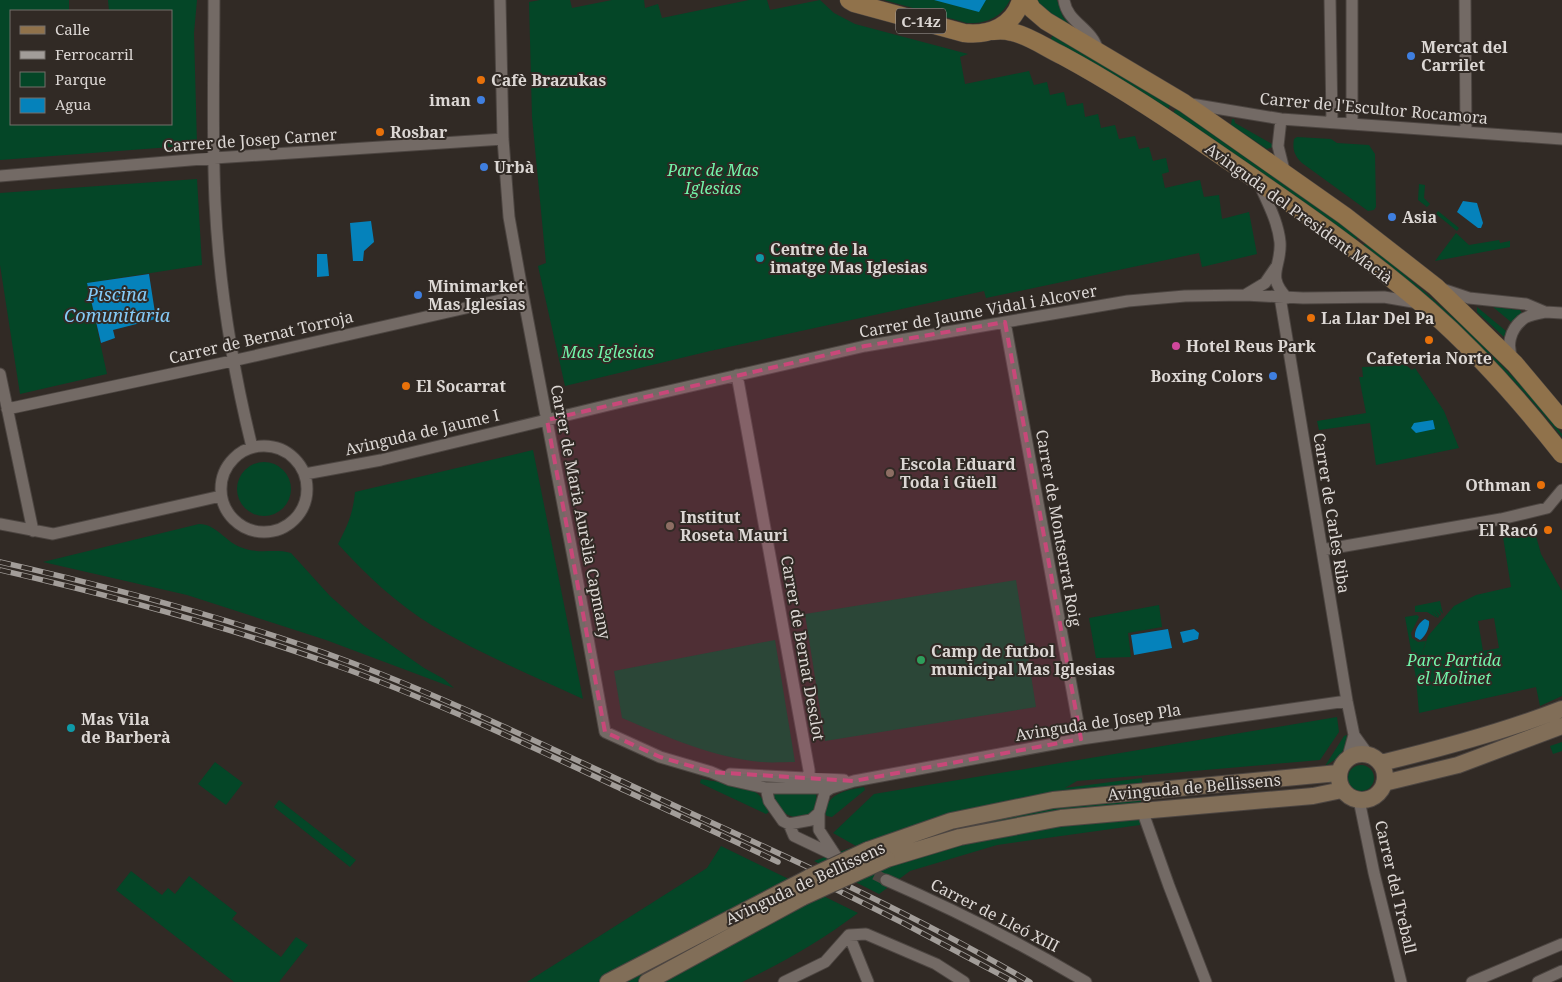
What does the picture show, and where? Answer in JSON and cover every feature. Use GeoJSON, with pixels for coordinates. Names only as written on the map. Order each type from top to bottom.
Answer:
{"type":"FeatureCollection","features":[{"type":"Feature","properties":{"kind":"main road","name":"C-14z"},"geometry":{"type":"LineString","coordinates":[[849,0],[854,3],[964,33],[982,34],[993,31]]}},
{"type":"Feature","properties":{"kind":"main road"},"geometry":{"type":"LineString","coordinates":[[993,31],[998,30],[1010,19],[1016,12],[1021,0]]}},
{"type":"Feature","properties":{"kind":"main road","name":"Avinguda del President Macià"},"geometry":{"type":"LineString","coordinates":[[1027,0],[1032,9],[1046,21],[1184,103],[1286,174],[1345,216],[1436,287],[1515,364],[1562,420]]}},
{"type":"Feature","properties":{"kind":"main road","name":"Avinguda del President Macià"},"geometry":{"type":"LineString","coordinates":[[993,31],[1000,30],[1020,34],[1097,74],[1155,110],[1360,255],[1420,303],[1507,387],[1562,454]]}},
{"type":"Feature","properties":{"kind":"main road"},"geometry":{"type":"LineString","coordinates":[[1381,763],[1444,748],[1521,725],[1562,709]]}},
{"type":"Feature","properties":{"kind":"main road"},"geometry":{"type":"LineString","coordinates":[[1384,783],[1458,765],[1562,726]]}},
{"type":"Feature","properties":{"kind":"main road"},"geometry":{"type":"LineString","coordinates":[[1360,753],[1367,754],[1373,756],[1381,763],[1385,774],[1384,783],[1380,792],[1373,797],[1359,800],[1350,798],[1342,790],[1338,773],[1342,763],[1348,757],[1360,753]]}},
{"type":"Feature","properties":{"kind":"main road","name":"Avinguda de Bellissens"},"geometry":{"type":"LineString","coordinates":[[608,982],[787,888],[868,850],[950,821],[1053,800],[1338,773]]}},
{"type":"Feature","properties":{"kind":"main road","name":"Avinguda de Bellissens"},"geometry":{"type":"LineString","coordinates":[[646,982],[803,897],[887,859],[960,837],[1061,818],[1313,796],[1342,790]]}},
{"type":"Feature","properties":{"kind":"street"},"geometry":{"type":"LineString","coordinates":[[214,0],[214,158],[220,270],[232,361],[252,447]]}},
{"type":"Feature","properties":{"kind":"street","name":"Carrer de Maria Aurèlia Capmany"},"geometry":{"type":"LineString","coordinates":[[500,0],[503,139],[510,217],[522,295],[605,732]]}},
{"type":"Feature","properties":{"kind":"street"},"geometry":{"type":"LineString","coordinates":[[1064,0],[1068,12],[1096,42],[1098,51]]}},
{"type":"Feature","properties":{"kind":"street"},"geometry":{"type":"LineString","coordinates":[[1330,0],[1332,122]]}},
{"type":"Feature","properties":{"kind":"street"},"geometry":{"type":"LineString","coordinates":[[1352,0],[1352,124]]}},
{"type":"Feature","properties":{"kind":"street"},"geometry":{"type":"LineString","coordinates":[[1465,0],[1466,132]]}},
{"type":"Feature","properties":{"kind":"street","name":"Carrer de l'Escultor Rocamora"},"geometry":{"type":"LineString","coordinates":[[1184,103],[1281,119],[1562,139]]}},
{"type":"Feature","properties":{"kind":"street"},"geometry":{"type":"LineString","coordinates":[[1281,119],[1278,146],[1286,174]]}},
{"type":"Feature","properties":{"kind":"street"},"geometry":{"type":"LineString","coordinates":[[1278,146],[1288,129],[1305,121]]}},
{"type":"Feature","properties":{"kind":"street","name":"Carrer de Josep Carner"},"geometry":{"type":"LineString","coordinates":[[0,176],[214,158],[503,139]]}},
{"type":"Feature","properties":{"kind":"street","name":"Carrer de Carles Riba"},"geometry":{"type":"LineString","coordinates":[[1258,182],[1273,214],[1279,236],[1279,254],[1276,267],[1278,288],[1283,297],[1347,701],[1354,735],[1367,754]]}},
{"type":"Feature","properties":{"kind":"street"},"geometry":{"type":"LineString","coordinates":[[1245,295],[1265,283],[1276,267]]}},
{"type":"Feature","properties":{"kind":"street"},"geometry":{"type":"LineString","coordinates":[[1436,287],[1469,298],[1526,304],[1545,312]]}},
{"type":"Feature","properties":{"kind":"street","name":"Carrer de Bernat Torroja"},"geometry":{"type":"LineString","coordinates":[[7,409],[232,361],[522,295]]}},
{"type":"Feature","properties":{"kind":"street","name":"Carrer de Jaume Vidal i Alcover"},"geometry":{"type":"LineString","coordinates":[[547,420],[865,346],[1152,299],[1185,296],[1245,295],[1384,298],[1420,303]]}},
{"type":"Feature","properties":{"kind":"street"},"geometry":{"type":"LineString","coordinates":[[1515,364],[1510,353],[1509,342],[1513,331],[1523,318],[1545,312],[1562,313]]}},
{"type":"Feature","properties":{"kind":"street","name":"Carrer de Montserrat Roig"},"geometry":{"type":"LineString","coordinates":[[1005,322],[1081,739]]}},
{"type":"Feature","properties":{"kind":"street"},"geometry":{"type":"LineString","coordinates":[[0,374],[33,531]]}},
{"type":"Feature","properties":{"kind":"street","name":"Carrer de Bernat Desclot"},"geometry":{"type":"LineString","coordinates":[[737,375],[809,770],[809,779]]}},
{"type":"Feature","properties":{"kind":"street","name":"Avinguda de Jaume I"},"geometry":{"type":"LineString","coordinates":[[305,474],[381,460],[547,420]]}},
{"type":"Feature","properties":{"kind":"street"},"geometry":{"type":"LineString","coordinates":[[270,446],[287,452],[305,474],[307,495],[302,509],[292,522],[275,531],[255,531],[238,523],[225,507],[221,496],[222,480],[226,468],[233,458],[252,447],[270,446]]}},
{"type":"Feature","properties":{"kind":"street"},"geometry":{"type":"LineString","coordinates":[[1322,550],[1502,519],[1547,508],[1562,490]]}},
{"type":"Feature","properties":{"kind":"street"},"geometry":{"type":"LineString","coordinates":[[0,524],[53,534],[221,496]]}},
{"type":"Feature","properties":{"kind":"street","name":"Avinguda de Josep Pla"},"geometry":{"type":"LineString","coordinates":[[605,732],[660,757],[711,772],[730,780],[766,788],[831,788],[854,780],[1081,739],[1347,701]]}},
{"type":"Feature","properties":{"kind":"street","name":"Carrer de Carles Riba"},"geometry":{"type":"LineString","coordinates":[[1348,757],[1354,735]]}},
{"type":"Feature","properties":{"kind":"street","name":"Avinguda de Josep Pla"},"geometry":{"type":"LineString","coordinates":[[711,772],[781,778],[854,780]]}},
{"type":"Feature","properties":{"kind":"street"},"geometry":{"type":"LineString","coordinates":[[781,778],[766,788],[769,801],[783,821],[789,824],[811,820],[820,813]]}},
{"type":"Feature","properties":{"kind":"street"},"geometry":{"type":"LineString","coordinates":[[789,824],[794,836],[836,856],[819,830],[820,813],[825,792],[831,788]]}},
{"type":"Feature","properties":{"kind":"street","name":"Carrer del Treball"},"geometry":{"type":"LineString","coordinates":[[1359,800],[1374,873],[1401,982]]}},
{"type":"Feature","properties":{"kind":"street"},"geometry":{"type":"LineString","coordinates":[[1142,810],[1206,982]]}},
{"type":"Feature","properties":{"kind":"street","name":"Carrer de Lleó XIII"},"geometry":{"type":"LineString","coordinates":[[886,880],[933,900],[1039,954],[1086,982]]}},
{"type":"Feature","properties":{"kind":"street"},"geometry":{"type":"LineString","coordinates":[[784,982],[825,962],[850,935],[866,934],[936,964],[964,982]]}},
{"type":"Feature","properties":{"kind":"street"},"geometry":{"type":"LineString","coordinates":[[850,935],[868,982]]}},
{"type":"Feature","properties":{"kind":"street"},"geometry":{"type":"LineString","coordinates":[[1472,982],[1562,944]]}},
{"type":"Feature","properties":{"kind":"street"},"geometry":{"type":"LineString","coordinates":[[1538,982],[1562,972]]}},
{"type":"Feature","properties":{"kind":"highlighted area"},"geometry":{"type":"Polygon","coordinates":[[[1005,322],[1081,739],[854,781],[711,772],[660,757],[605,732],[547,420],[865,346],[1005,322]]]}},
{"type":"Feature","properties":{"kind":"green space"},"geometry":{"type":"Polygon","coordinates":[[[0,0],[69,0],[69,10],[10,10],[10,125],[172,125],[172,10],[109,10],[108,0],[197,0],[194,33],[197,145],[0,160],[0,0]]]}},
{"type":"Feature","properties":{"kind":"green space","name":"Parc de Mas Iglesias"},"geometry":{"type":"Polygon","coordinates":[[[570,0],[572,8],[612,0],[644,0],[645,8],[658,4],[662,18],[749,0],[767,0],[770,10],[820,0],[834,13],[855,24],[968,54],[960,57],[965,84],[1029,71],[1034,85],[1047,82],[1050,95],[1064,92],[1067,106],[1083,103],[1085,117],[1098,114],[1101,128],[1115,125],[1119,139],[1135,136],[1139,149],[1149,147],[1153,161],[1166,158],[1169,172],[1162,174],[1165,188],[1200,180],[1204,197],[1219,195],[1222,219],[1249,212],[1257,254],[1202,267],[1199,253],[986,298],[984,291],[710,351],[565,386],[538,266],[546,263],[532,117],[529,2],[570,0]]]}},
{"type":"Feature","properties":{"kind":"green space"},"geometry":{"type":"Polygon","coordinates":[[[884,0],[1010,0],[1002,11],[992,19],[967,23],[884,0]]]}},
{"type":"Feature","properties":{"kind":"green space"},"geometry":{"type":"Polygon","coordinates":[[[1036,0],[1057,0],[1063,17],[1070,25],[1043,9],[1036,0]]]}},
{"type":"Feature","properties":{"kind":"green space"},"geometry":{"type":"Polygon","coordinates":[[[1053,34],[1171,104],[1168,109],[1104,69],[1050,41],[1053,34]]]}},
{"type":"Feature","properties":{"kind":"green space"},"geometry":{"type":"Polygon","coordinates":[[[1177,108],[1359,236],[1355,241],[1174,114],[1177,108]]]}},
{"type":"Feature","properties":{"kind":"green space"},"geometry":{"type":"Polygon","coordinates":[[[1232,119],[1234,119],[1235,123],[1272,144],[1273,147],[1267,149],[1231,125],[1232,119]]]}},
{"type":"Feature","properties":{"kind":"green space"},"geometry":{"type":"Polygon","coordinates":[[[1297,137],[1331,139],[1337,143],[1369,145],[1375,154],[1376,207],[1374,210],[1368,211],[1302,163],[1294,150],[1293,143],[1297,137]]]}},
{"type":"Feature","properties":{"kind":"green space"},"geometry":{"type":"Polygon","coordinates":[[[197,179],[202,265],[87,283],[107,374],[20,394],[0,265],[0,193],[197,179]]]}},
{"type":"Feature","properties":{"kind":"green space"},"geometry":{"type":"Polygon","coordinates":[[[1419,184],[1425,185],[1424,198],[1430,204],[1427,207],[1418,200],[1419,184]]]}},
{"type":"Feature","properties":{"kind":"green space"},"geometry":{"type":"Polygon","coordinates":[[[1438,211],[1459,228],[1457,231],[1436,214],[1438,211]]]}},
{"type":"Feature","properties":{"kind":"green space"},"geometry":{"type":"Polygon","coordinates":[[[1456,233],[1469,245],[1499,240],[1500,243],[1510,241],[1510,247],[1435,261],[1456,233]]]}},
{"type":"Feature","properties":{"kind":"green space"},"geometry":{"type":"Polygon","coordinates":[[[1366,243],[1445,309],[1470,333],[1540,407],[1562,434],[1562,437],[1517,384],[1469,335],[1418,288],[1363,245],[1366,243]]]}},
{"type":"Feature","properties":{"kind":"green space"},"geometry":{"type":"Polygon","coordinates":[[[1477,307],[1506,331],[1504,337],[1477,312],[1477,307]]]}},
{"type":"Feature","properties":{"kind":"green space"},"geometry":{"type":"Polygon","coordinates":[[[1493,307],[1520,310],[1522,313],[1511,322],[1493,307]]]}},
{"type":"Feature","properties":{"kind":"green space"},"geometry":{"type":"Polygon","coordinates":[[[1402,362],[1412,370],[1415,368],[1444,411],[1459,448],[1376,465],[1370,423],[1319,430],[1317,421],[1366,413],[1359,377],[1363,377],[1362,367],[1393,366],[1402,362]]]}},
{"type":"Feature","properties":{"kind":"green space"},"geometry":{"type":"Polygon","coordinates":[[[533,450],[583,699],[488,655],[433,626],[383,588],[338,544],[349,519],[355,492],[533,450]]]}},
{"type":"Feature","properties":{"kind":"green space"},"geometry":{"type":"Polygon","coordinates":[[[264,462],[274,464],[283,470],[289,479],[291,489],[289,499],[283,508],[274,514],[264,516],[254,514],[245,508],[239,499],[237,489],[239,479],[245,470],[254,464],[264,462]]]}},
{"type":"Feature","properties":{"kind":"green space"},"geometry":{"type":"Polygon","coordinates":[[[199,524],[210,527],[240,547],[260,551],[291,553],[330,596],[364,626],[424,668],[444,679],[454,688],[326,640],[187,595],[43,562],[199,524]]]}},
{"type":"Feature","properties":{"kind":"green space","name":"Parc Partida el Molinet"},"geometry":{"type":"Polygon","coordinates":[[[1534,529],[1541,554],[1562,591],[1562,696],[1540,706],[1536,687],[1419,713],[1416,678],[1405,617],[1417,615],[1419,617],[1411,633],[1412,638],[1418,642],[1426,641],[1416,673],[1428,636],[1454,606],[1476,595],[1511,587],[1503,537],[1534,529]],[[1494,618],[1478,621],[1483,651],[1499,648],[1494,618]]]}},
{"type":"Feature","properties":{"kind":"green space","name":"Camp de futbol municipal Mas Iglesias"},"geometry":{"type":"Polygon","coordinates":[[[1016,580],[1036,707],[825,741],[805,614],[1016,580]]]}},
{"type":"Feature","properties":{"kind":"green space"},"geometry":{"type":"Polygon","coordinates":[[[1440,601],[1443,614],[1439,609],[1440,616],[1435,610],[1439,616],[1438,618],[1432,611],[1437,618],[1427,612],[1415,612],[1415,606],[1440,601]]]}},
{"type":"Feature","properties":{"kind":"green space"},"geometry":{"type":"Polygon","coordinates":[[[1159,605],[1162,627],[1128,633],[1131,657],[1096,658],[1089,618],[1159,605]]]}},
{"type":"Feature","properties":{"kind":"green space"},"geometry":{"type":"Polygon","coordinates":[[[775,640],[795,762],[761,762],[725,756],[690,745],[622,718],[614,671],[775,640]]]}},
{"type":"Feature","properties":{"kind":"green space"},"geometry":{"type":"Polygon","coordinates":[[[1337,717],[1339,732],[1320,760],[1077,781],[1065,788],[1142,778],[1140,825],[997,845],[910,871],[879,894],[814,861],[856,846],[833,833],[874,794],[1337,717]]]}},
{"type":"Feature","properties":{"kind":"green space"},"geometry":{"type":"Polygon","coordinates":[[[1347,735],[1341,754],[1325,766],[1344,736],[1347,735]]]}},
{"type":"Feature","properties":{"kind":"green space"},"geometry":{"type":"Polygon","coordinates":[[[1562,742],[1562,751],[1553,754],[1550,746],[1562,742]]]}},
{"type":"Feature","properties":{"kind":"green space"},"geometry":{"type":"Polygon","coordinates":[[[215,762],[243,783],[226,805],[198,784],[215,762]]]}},
{"type":"Feature","properties":{"kind":"green space"},"geometry":{"type":"Polygon","coordinates":[[[1361,765],[1370,769],[1374,778],[1370,787],[1361,791],[1352,787],[1348,778],[1352,769],[1361,765]]]}},
{"type":"Feature","properties":{"kind":"green space"},"geometry":{"type":"Polygon","coordinates":[[[701,779],[723,782],[754,791],[764,801],[769,812],[766,814],[700,783],[701,779]]]}},
{"type":"Feature","properties":{"kind":"green space"},"geometry":{"type":"Polygon","coordinates":[[[864,787],[865,790],[832,817],[825,814],[829,801],[834,797],[845,791],[864,787]]]}},
{"type":"Feature","properties":{"kind":"green space"},"geometry":{"type":"Polygon","coordinates":[[[773,791],[816,793],[816,805],[812,812],[805,817],[797,818],[781,810],[775,802],[773,791]]]}},
{"type":"Feature","properties":{"kind":"green space"},"geometry":{"type":"Polygon","coordinates":[[[279,800],[356,860],[350,867],[274,807],[279,800]]]}},
{"type":"Feature","properties":{"kind":"green space"},"geometry":{"type":"Polygon","coordinates":[[[721,846],[858,913],[802,951],[742,982],[527,982],[707,868],[721,846]]]}},
{"type":"Feature","properties":{"kind":"green space"},"geometry":{"type":"Polygon","coordinates":[[[131,871],[162,895],[168,888],[175,894],[189,876],[237,913],[232,919],[281,957],[296,937],[308,945],[279,982],[234,982],[116,890],[131,871]]]}},
{"type":"Feature","properties":{"kind":"water"},"geometry":{"type":"Polygon","coordinates":[[[934,0],[986,0],[979,12],[934,0]]]}},
{"type":"Feature","properties":{"kind":"water"},"geometry":{"type":"Polygon","coordinates":[[[1463,201],[1477,203],[1483,223],[1481,228],[1478,228],[1457,212],[1463,201]]]}},
{"type":"Feature","properties":{"kind":"water"},"geometry":{"type":"Polygon","coordinates":[[[371,221],[374,242],[364,251],[363,261],[353,261],[350,223],[371,221]]]}},
{"type":"Feature","properties":{"kind":"water"},"geometry":{"type":"Polygon","coordinates":[[[317,254],[327,254],[329,276],[317,277],[317,254]]]}},
{"type":"Feature","properties":{"kind":"water","name":"Piscina Comunitaria"},"geometry":{"type":"Polygon","coordinates":[[[149,274],[156,319],[113,330],[115,338],[101,343],[87,283],[149,274]]]}},
{"type":"Feature","properties":{"kind":"water"},"geometry":{"type":"Polygon","coordinates":[[[1433,420],[1435,429],[1416,433],[1411,428],[1414,423],[1433,420]]]}},
{"type":"Feature","properties":{"kind":"water"},"geometry":{"type":"Polygon","coordinates":[[[1425,619],[1429,621],[1429,626],[1420,640],[1415,637],[1415,632],[1419,624],[1425,619]]]}},
{"type":"Feature","properties":{"kind":"water"},"geometry":{"type":"Polygon","coordinates":[[[1168,629],[1172,648],[1134,655],[1131,635],[1168,629]]]}},
{"type":"Feature","properties":{"kind":"water"},"geometry":{"type":"Polygon","coordinates":[[[1194,629],[1199,633],[1198,639],[1183,643],[1180,632],[1194,629]]]}},
{"type":"Feature","properties":{"kind":"tunnel"},"geometry":{"type":"LineString","coordinates":[[860,867],[886,880]]}},
{"type":"Feature","properties":{"kind":"railway"},"geometry":{"type":"LineString","coordinates":[[0,562],[133,594],[264,632],[350,662],[435,696],[816,871],[946,935],[1030,982]]}},
{"type":"Feature","properties":{"kind":"railway"},"geometry":{"type":"LineString","coordinates":[[0,570],[174,614],[261,640],[346,669],[482,724],[778,862]]}},
{"type":"Feature","properties":{"kind":"railway"},"geometry":{"type":"LineString","coordinates":[[823,883],[1014,982]]}},
{"type":"Feature","properties":{"kind":"place","name":"Mercat del Carrilet"},"geometry":{"type":"Point","coordinates":[1411,56]}},
{"type":"Feature","properties":{"kind":"place","name":"Cafè Brazukas"},"geometry":{"type":"Point","coordinates":[481,80]}},
{"type":"Feature","properties":{"kind":"place","name":"iman"},"geometry":{"type":"Point","coordinates":[481,100]}},
{"type":"Feature","properties":{"kind":"place","name":"Rosbar"},"geometry":{"type":"Point","coordinates":[380,132]}},
{"type":"Feature","properties":{"kind":"place","name":"Urbà"},"geometry":{"type":"Point","coordinates":[484,167]}},
{"type":"Feature","properties":{"kind":"place","name":"Asia"},"geometry":{"type":"Point","coordinates":[1392,217]}},
{"type":"Feature","properties":{"kind":"place","name":"Centre de la imatge Mas Iglesias"},"geometry":{"type":"Point","coordinates":[760,258]}},
{"type":"Feature","properties":{"kind":"place","name":"Minimarket Mas Iglesias"},"geometry":{"type":"Point","coordinates":[418,295]}},
{"type":"Feature","properties":{"kind":"place","name":"La Llar Del Pa"},"geometry":{"type":"Point","coordinates":[1311,318]}},
{"type":"Feature","properties":{"kind":"place","name":"Cafeteria Norte"},"geometry":{"type":"Point","coordinates":[1429,340]}},
{"type":"Feature","properties":{"kind":"place","name":"Hotel Reus Park"},"geometry":{"type":"Point","coordinates":[1176,346]}},
{"type":"Feature","properties":{"kind":"place","name":"Boxing Colors"},"geometry":{"type":"Point","coordinates":[1273,376]}},
{"type":"Feature","properties":{"kind":"place","name":"El Socarrat"},"geometry":{"type":"Point","coordinates":[406,386]}},
{"type":"Feature","properties":{"kind":"place","name":"Escola Eduard Toda i Güell"},"geometry":{"type":"Point","coordinates":[890,473]}},
{"type":"Feature","properties":{"kind":"place","name":"Othman"},"geometry":{"type":"Point","coordinates":[1541,485]}},
{"type":"Feature","properties":{"kind":"place","name":"Institut Roseta Mauri"},"geometry":{"type":"Point","coordinates":[670,526]}},
{"type":"Feature","properties":{"kind":"place","name":"El Racó"},"geometry":{"type":"Point","coordinates":[1548,530]}},
{"type":"Feature","properties":{"kind":"place","name":"Camp de futbol municipal Mas Iglesias"},"geometry":{"type":"Point","coordinates":[921,660]}},
{"type":"Feature","properties":{"kind":"place","name":"Mas Vila de Barberà"},"geometry":{"type":"Point","coordinates":[71,728]}},
{"type":"Feature","properties":{"kind":"park label","name":"Mas Iglesias"},"geometry":{"type":"Point","coordinates":[608,352]}}]}
